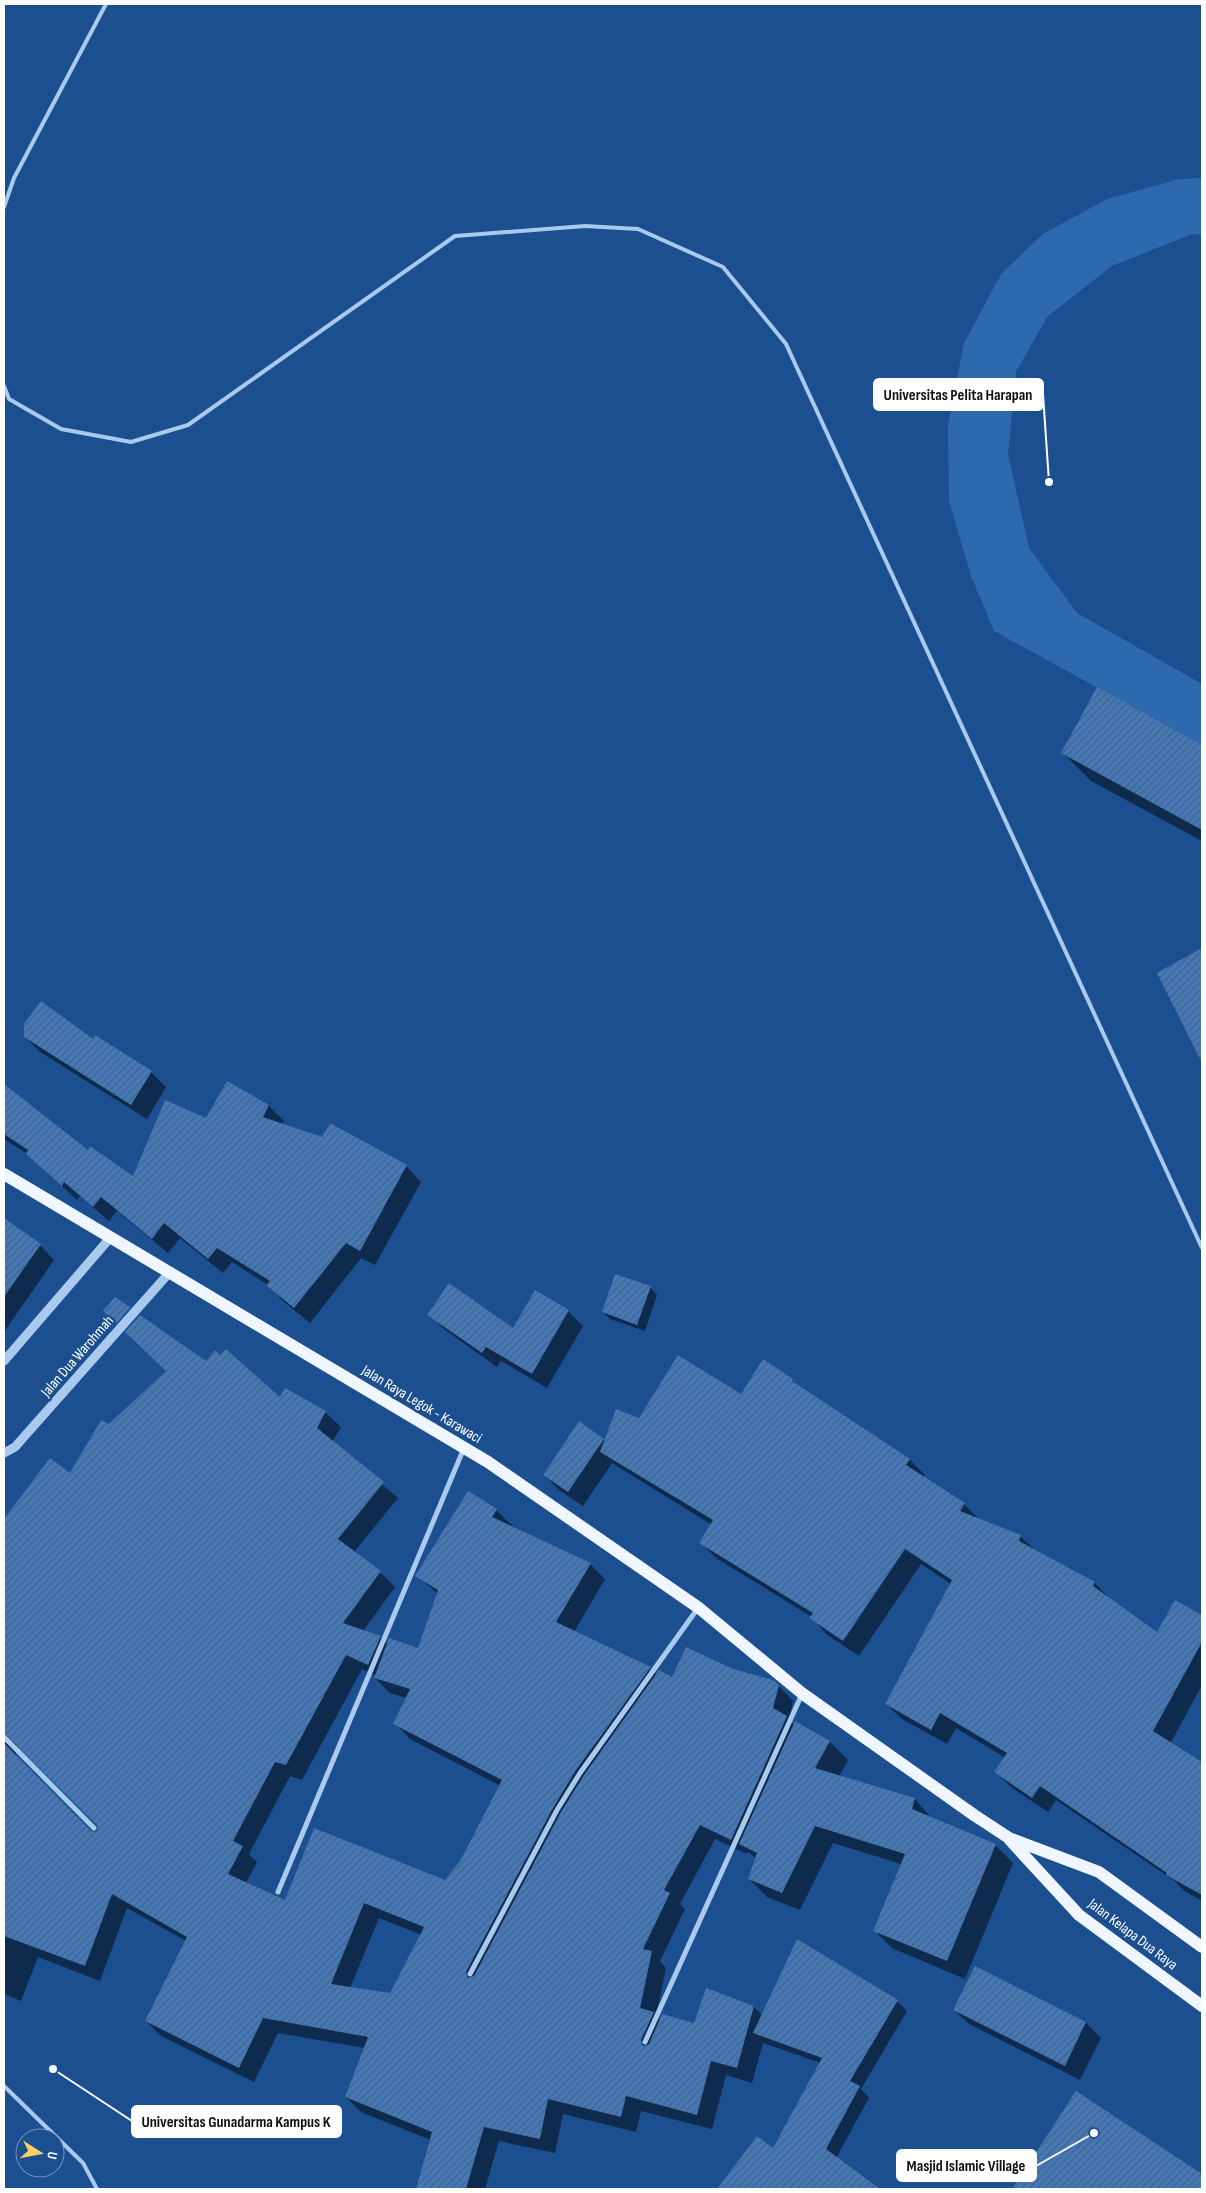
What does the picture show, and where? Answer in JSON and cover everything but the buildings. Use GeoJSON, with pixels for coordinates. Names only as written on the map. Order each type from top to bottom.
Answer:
{"type":"FeatureCollection","features":[{"type":"Feature","properties":{"kind":"main road","name":"Jalan Raya Legok - Karawaci"},"geometry":{"type":"LineString","coordinates":[[4,1174],[488,1462],[698,1608],[802,1694]]}},
{"type":"Feature","properties":{"kind":"main road","name":"Jalan Kelapa Dua Raya"},"geometry":{"type":"LineString","coordinates":[[802,1694],[1009,1838],[1079,1915],[1202,2006]]}},
{"type":"Feature","properties":{"kind":"main road","name":"Jalan Kelapa Dua Raya"},"geometry":{"type":"LineString","coordinates":[[1009,1838],[1099,1872],[1202,1947]]}},
{"type":"Feature","properties":{"kind":"street"},"geometry":{"type":"LineString","coordinates":[[4,1361],[110,1238]]}},
{"type":"Feature","properties":{"kind":"street","name":"Jalan Dua Warohmah"},"geometry":{"type":"LineString","coordinates":[[4,1453],[16,1447],[169,1273]]}},
{"type":"Feature","properties":{"kind":"street"},"geometry":{"type":"LineString","coordinates":[[278,1892],[464,1447]]}},
{"type":"Feature","properties":{"kind":"street"},"geometry":{"type":"LineString","coordinates":[[470,1974],[558,1810],[580,1773],[698,1608]]}},
{"type":"Feature","properties":{"kind":"street"},"geometry":{"type":"LineString","coordinates":[[645,2042],[802,1694]]}},
{"type":"Feature","properties":{"kind":"street"},"geometry":{"type":"LineString","coordinates":[[4,1737],[94,1828]]}},
{"type":"Feature","properties":{"kind":"lane"},"geometry":{"type":"LineString","coordinates":[[4,208],[14,178],[106,4]]}},
{"type":"Feature","properties":{"kind":"lane"},"geometry":{"type":"LineString","coordinates":[[4,386],[9,399],[61,429],[131,442],[188,425],[455,236],[585,226],[638,229],[723,267],[786,344],[1202,1248]]}},
{"type":"Feature","properties":{"kind":"lane"},"geometry":{"type":"LineString","coordinates":[[4,2086],[83,2163],[96,2189]]}},
{"type":"Feature","properties":{"kind":"shaded area"},"geometry":{"type":"Polygon","coordinates":[[[1202,178],[1202,235],[1192,234],[1112,266],[1047,317],[1016,372],[1008,454],[1029,548],[1077,613],[1202,684],[1202,745],[994,631],[971,576],[949,501],[948,425],[964,343],[1001,274],[1043,234],[1107,199],[1179,179],[1202,178]]]}},
{"type":"Feature","properties":{"kind":"place","name":"Universitas Pelita Harapan"},"geometry":{"type":"Point","coordinates":[1049,482]}},
{"type":"Feature","properties":{"kind":"place","name":"Universitas Gunadarma Kampus K"},"geometry":{"type":"Point","coordinates":[53,2069]}},
{"type":"Feature","properties":{"kind":"place","name":"Masjid Islamic Village"},"geometry":{"type":"Point","coordinates":[1094,2133]}}]}
